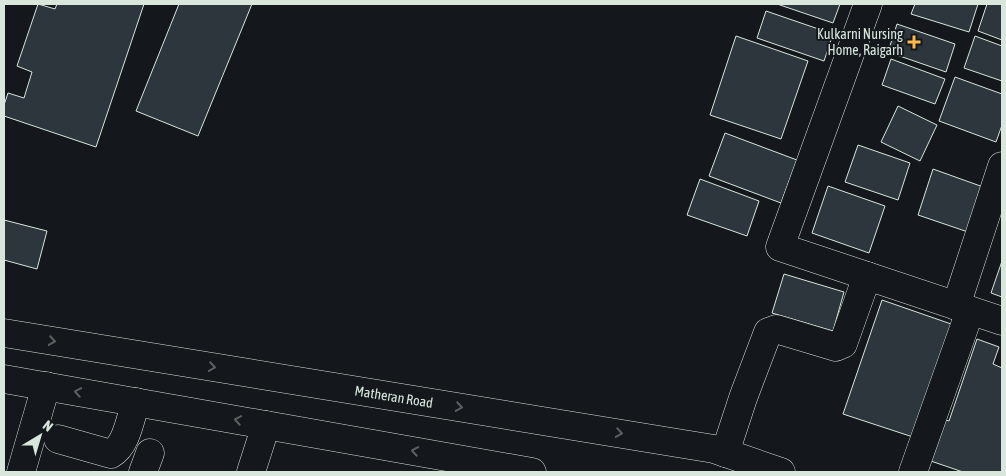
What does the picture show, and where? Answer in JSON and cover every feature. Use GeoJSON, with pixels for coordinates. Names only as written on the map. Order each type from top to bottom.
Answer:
{"type":"FeatureCollection","features":[{"type":"Feature","properties":{"kind":"street"},"geometry":{"type":"LineString","coordinates":[[868,4],[780,247],[867,276],[967,314],[1002,334]]}},
{"type":"Feature","properties":{"kind":"street"},"geometry":{"type":"LineString","coordinates":[[913,472],[967,314],[1002,166]]}},
{"type":"Feature","properties":{"kind":"street"},"geometry":{"type":"LineString","coordinates":[[725,453],[768,332],[776,329],[836,347],[843,344],[867,276]]}},
{"type":"Feature","properties":{"kind":"street"},"geometry":{"type":"LineString","coordinates":[[967,314],[1002,321]]}},
{"type":"Feature","properties":{"kind":"street","name":"Matheran Road"},"geometry":{"type":"LineString","coordinates":[[4,333],[714,449],[781,472]]}},
{"type":"Feature","properties":{"kind":"street"},"geometry":{"type":"LineString","coordinates":[[4,379],[532,472]]}},
{"type":"Feature","properties":{"kind":"street"},"geometry":{"type":"LineString","coordinates":[[20,472],[46,386]]}},
{"type":"Feature","properties":{"kind":"street"},"geometry":{"type":"LineString","coordinates":[[58,439],[111,454],[117,450],[142,403]]}},
{"type":"Feature","properties":{"kind":"street"},"geometry":{"type":"LineString","coordinates":[[124,472],[142,403]]}},
{"type":"Feature","properties":{"kind":"street"},"geometry":{"type":"LineString","coordinates":[[251,472],[266,425]]}},
{"type":"Feature","properties":{"kind":"building"},"geometry":{"type":"Polygon","coordinates":[[[38,4],[55,9],[57,4],[144,4],[96,147],[4,116],[4,105],[8,93],[24,98],[32,72],[17,66],[38,4]]]}},
{"type":"Feature","properties":{"kind":"building"},"geometry":{"type":"Polygon","coordinates":[[[179,4],[252,4],[198,136],[136,111],[179,4]]]}},
{"type":"Feature","properties":{"kind":"building"},"geometry":{"type":"Polygon","coordinates":[[[777,4],[840,4],[833,23],[777,4]]]}},
{"type":"Feature","properties":{"kind":"building"},"geometry":{"type":"Polygon","coordinates":[[[915,4],[978,4],[969,32],[911,14],[915,4]]]}},
{"type":"Feature","properties":{"kind":"building"},"geometry":{"type":"Polygon","coordinates":[[[987,4],[1002,4],[1002,40],[978,31],[987,4]]]}},
{"type":"Feature","properties":{"kind":"building"},"geometry":{"type":"Polygon","coordinates":[[[766,11],[833,34],[824,61],[757,38],[766,11]]]}},
{"type":"Feature","properties":{"kind":"building"},"geometry":{"type":"Polygon","coordinates":[[[897,24],[955,44],[946,72],[888,52],[897,24]]]}},
{"type":"Feature","properties":{"kind":"building"},"geometry":{"type":"Polygon","coordinates":[[[736,36],[808,61],[781,139],[710,115],[736,36]]]}},
{"type":"Feature","properties":{"kind":"building"},"geometry":{"type":"Polygon","coordinates":[[[975,36],[1002,46],[1002,81],[964,68],[975,36]]]}},
{"type":"Feature","properties":{"kind":"building"},"geometry":{"type":"Polygon","coordinates":[[[891,59],[945,79],[935,104],[882,85],[891,59]]]}},
{"type":"Feature","properties":{"kind":"building"},"geometry":{"type":"Polygon","coordinates":[[[955,77],[1002,94],[1002,125],[996,142],[939,121],[955,77]]]}},
{"type":"Feature","properties":{"kind":"building"},"geometry":{"type":"Polygon","coordinates":[[[898,106],[937,125],[920,161],[881,142],[898,106]]]}},
{"type":"Feature","properties":{"kind":"building"},"geometry":{"type":"Polygon","coordinates":[[[725,133],[797,160],[781,203],[709,176],[725,133]]]}},
{"type":"Feature","properties":{"kind":"building"},"geometry":{"type":"Polygon","coordinates":[[[858,145],[910,163],[898,200],[845,182],[858,145]]]}},
{"type":"Feature","properties":{"kind":"building"},"geometry":{"type":"Polygon","coordinates":[[[933,169],[986,188],[971,233],[918,215],[933,169]]]}},
{"type":"Feature","properties":{"kind":"building"},"geometry":{"type":"Polygon","coordinates":[[[700,179],[759,201],[747,236],[687,215],[700,179]]]}},
{"type":"Feature","properties":{"kind":"building"},"geometry":{"type":"Polygon","coordinates":[[[828,186],[885,206],[869,253],[812,233],[828,186]]]}},
{"type":"Feature","properties":{"kind":"building"},"geometry":{"type":"Polygon","coordinates":[[[4,220],[47,231],[37,269],[4,260],[4,220]]]}},
{"type":"Feature","properties":{"kind":"building"},"geometry":{"type":"Polygon","coordinates":[[[1002,261],[1002,297],[991,293],[1002,261]]]}},
{"type":"Feature","properties":{"kind":"building"},"geometry":{"type":"Polygon","coordinates":[[[784,274],[844,292],[833,331],[772,313],[784,274]]]}},
{"type":"Feature","properties":{"kind":"building"},"geometry":{"type":"Polygon","coordinates":[[[882,300],[954,325],[916,438],[843,414],[882,300]]]}},
{"type":"Feature","properties":{"kind":"building"},"geometry":{"type":"Polygon","coordinates":[[[977,339],[999,347],[993,364],[1002,368],[1002,472],[963,472],[922,458],[937,417],[949,421],[977,339]]]}},
{"type":"Feature","properties":{"kind":"place","name":"Kulkarni Nursing Home, Raigarh"},"geometry":{"type":"Point","coordinates":[914,42]}}]}
